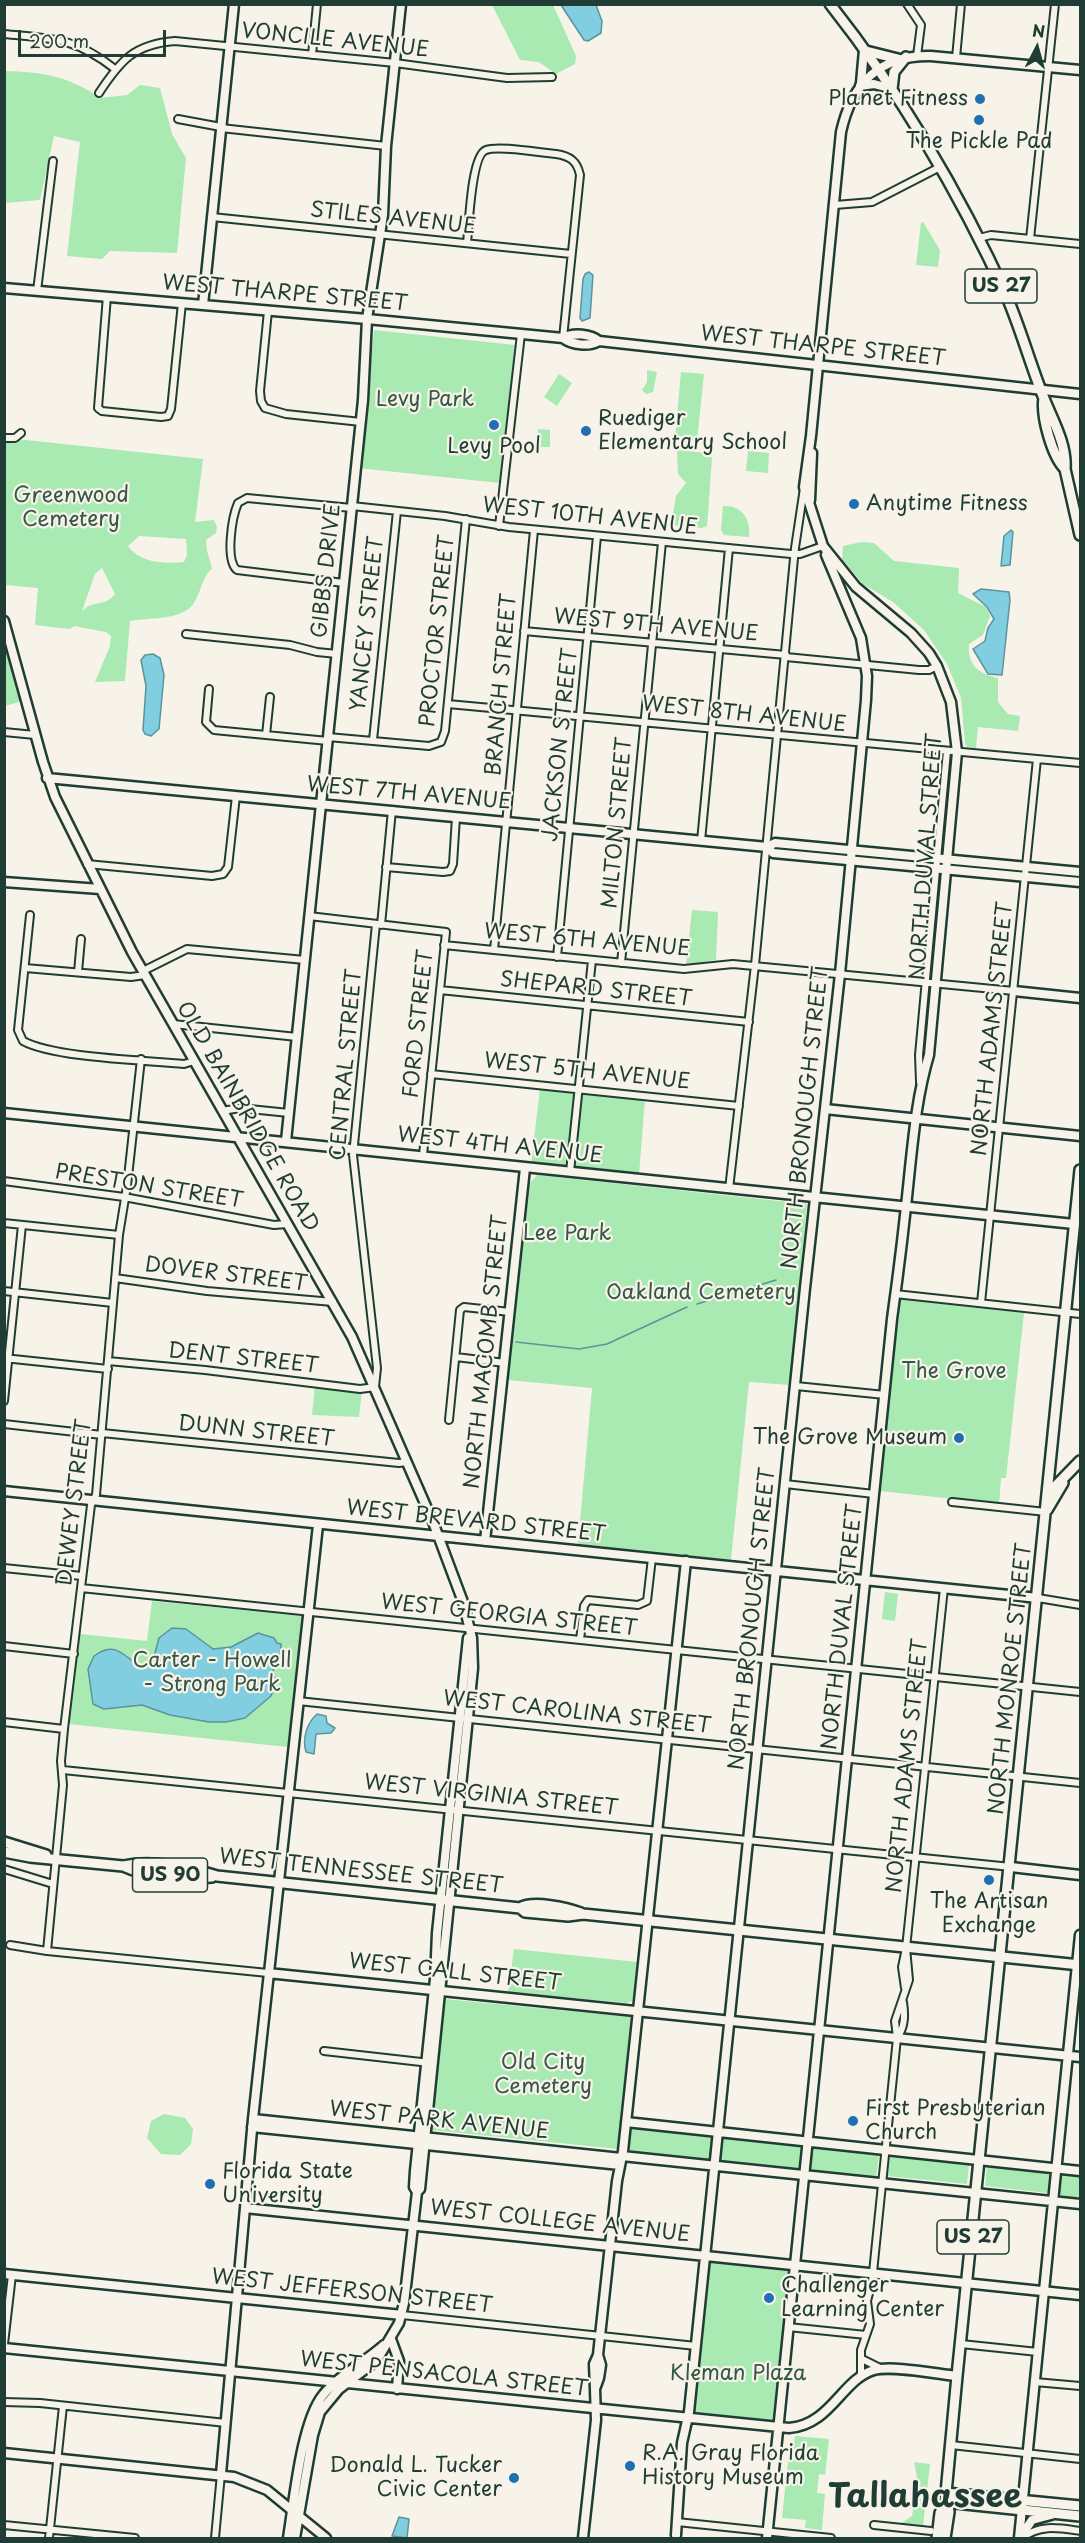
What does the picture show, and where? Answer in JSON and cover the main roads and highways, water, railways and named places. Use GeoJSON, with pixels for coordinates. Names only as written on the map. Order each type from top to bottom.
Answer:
{"type":"FeatureCollection","features":[{"type":"Feature","properties":{"kind":"main road","name":"US 27"},"geometry":{"type":"LineString","coordinates":[[830,4],[892,89],[940,167],[979,238],[1019,326],[1043,394],[1042,410],[1058,462],[1065,469],[1076,497],[1080,535]]}},
{"type":"Feature","properties":{"kind":"main road"},"geometry":{"type":"LineString","coordinates":[[864,50],[882,57],[902,58],[894,72],[892,89]]}},
{"type":"Feature","properties":{"kind":"main road","name":"NORTH MONROE STREET"},"geometry":{"type":"LineString","coordinates":[[946,2497],[1080,1170]]}},
{"type":"Feature","properties":{"kind":"main road"},"geometry":{"type":"LineString","coordinates":[[1047,1495],[1080,1461]]}},
{"type":"Feature","properties":{"kind":"main road"},"geometry":{"type":"LineString","coordinates":[[1049,1469],[1058,1476],[1066,1474]]}},
{"type":"Feature","properties":{"kind":"main road"},"geometry":{"type":"LineString","coordinates":[[1046,1512],[1066,1474]]}},
{"type":"Feature","properties":{"kind":"main road","name":"WEST TENNESSEE STREET"},"geometry":{"type":"LineString","coordinates":[[4,1842],[56,1859]]}},
{"type":"Feature","properties":{"kind":"main road","name":"WEST TENNESSEE STREET"},"geometry":{"type":"LineString","coordinates":[[4,1852],[21,1856],[123,1866],[136,1863],[190,1869],[217,1876],[520,1908],[526,1904],[568,1908],[583,1914],[1000,1958]]}},
{"type":"Feature","properties":{"kind":"main road","name":"US 90"},"geometry":{"type":"LineString","coordinates":[[1000,1958],[1079,1965]]}},
{"type":"Feature","properties":{"kind":"main road"},"geometry":{"type":"LineString","coordinates":[[946,2497],[1022,2505],[1080,2506]]}},
{"type":"Feature","properties":{"kind":"main road"},"geometry":{"type":"LineString","coordinates":[[934,2535],[946,2497]]}},
{"type":"Feature","properties":{"kind":"main road"},"geometry":{"type":"LineString","coordinates":[[945,2538],[949,2512],[946,2497]]}},
{"type":"Feature","properties":{"kind":"main road"},"geometry":{"type":"LineString","coordinates":[[1022,2505],[1080,2516]]}},
{"type":"Feature","properties":{"kind":"water"},"geometry":{"type":"Polygon","coordinates":[[[561,5],[596,5],[602,21],[601,33],[588,41],[584,40],[561,5]]]}},
{"type":"Feature","properties":{"kind":"water"},"geometry":{"type":"Polygon","coordinates":[[[589,272],[593,275],[590,318],[582,321],[580,318],[583,279],[589,272]]]}},
{"type":"Feature","properties":{"kind":"water"},"geometry":{"type":"Polygon","coordinates":[[[1011,530],[1013,532],[1010,565],[1001,566],[1004,536],[1011,530]]]}},
{"type":"Feature","properties":{"kind":"water"},"geometry":{"type":"Polygon","coordinates":[[[981,589],[1009,592],[1002,675],[988,674],[973,649],[985,641],[988,628],[994,619],[987,607],[973,594],[981,589]]]}},
{"type":"Feature","properties":{"kind":"water"},"geometry":{"type":"Polygon","coordinates":[[[153,654],[160,658],[164,675],[159,729],[151,736],[145,734],[143,730],[146,686],[141,660],[145,655],[153,654]]]}},
{"type":"Feature","properties":{"kind":"water"},"geometry":{"type":"Polygon","coordinates":[[[172,1628],[186,1629],[213,1649],[231,1647],[258,1633],[274,1638],[277,1643],[281,1644],[281,1652],[273,1671],[276,1683],[271,1696],[245,1718],[226,1722],[209,1722],[170,1715],[142,1705],[104,1709],[93,1704],[88,1669],[94,1656],[109,1649],[116,1650],[143,1667],[153,1660],[159,1638],[172,1628]]]}},
{"type":"Feature","properties":{"kind":"water"},"geometry":{"type":"Polygon","coordinates":[[[317,1714],[326,1716],[327,1723],[335,1728],[331,1733],[316,1734],[314,1754],[306,1752],[305,1736],[308,1726],[317,1714]]]}},
{"type":"Feature","properties":{"kind":"water"},"geometry":{"type":"Polygon","coordinates":[[[399,2517],[409,2519],[407,2538],[392,2536],[399,2517]]]}},
{"type":"Feature","properties":{"kind":"waterway"},"geometry":{"type":"LineString","coordinates":[[697,1304],[776,1280]]}},
{"type":"Feature","properties":{"kind":"waterway"},"geometry":{"type":"LineString","coordinates":[[516,1342],[579,1349],[607,1344],[687,1307]]}},
{"type":"Feature","properties":{"kind":"place","name":"Planet Fitness"},"geometry":{"type":"Point","coordinates":[980,99]}},
{"type":"Feature","properties":{"kind":"place","name":"The Pickle Pad"},"geometry":{"type":"Point","coordinates":[979,120]}},
{"type":"Feature","properties":{"kind":"place","name":"Levy Pool"},"geometry":{"type":"Point","coordinates":[494,425]}},
{"type":"Feature","properties":{"kind":"place","name":"Ruediger Elementary School"},"geometry":{"type":"Point","coordinates":[586,431]}},
{"type":"Feature","properties":{"kind":"place","name":"Anytime Fitness"},"geometry":{"type":"Point","coordinates":[854,504]}},
{"type":"Feature","properties":{"kind":"place","name":"The Grove Museum"},"geometry":{"type":"Point","coordinates":[959,1438]}},
{"type":"Feature","properties":{"kind":"place","name":"The Artisan Exchange"},"geometry":{"type":"Point","coordinates":[989,1880]}},
{"type":"Feature","properties":{"kind":"place","name":"First Presbyterian Church"},"geometry":{"type":"Point","coordinates":[853,2121]}},
{"type":"Feature","properties":{"kind":"place","name":"Florida State University"},"geometry":{"type":"Point","coordinates":[210,2184]}},
{"type":"Feature","properties":{"kind":"place","name":"Challenger Learning Center"},"geometry":{"type":"Point","coordinates":[769,2298]}},
{"type":"Feature","properties":{"kind":"place","name":"R.A. Gray Florida History Museum"},"geometry":{"type":"Point","coordinates":[630,2466]}},
{"type":"Feature","properties":{"kind":"place","name":"Donald L. Tucker Civic Center"},"geometry":{"type":"Point","coordinates":[514,2478]}},
{"type":"Feature","properties":{"kind":"district","name":"Tallahassee"},"geometry":{"type":"Point","coordinates":[925,2498]}},
{"type":"Feature","properties":{"kind":"park label","name":"Levy Park"},"geometry":{"type":"Point","coordinates":[425,400]}},
{"type":"Feature","properties":{"kind":"park label","name":"Greenwood Cemetery"},"geometry":{"type":"Point","coordinates":[71,508]}},
{"type":"Feature","properties":{"kind":"park label","name":"Lee Park"},"geometry":{"type":"Point","coordinates":[567,1234]}},
{"type":"Feature","properties":{"kind":"park label","name":"Oakland Cemetery"},"geometry":{"type":"Point","coordinates":[701,1293]}},
{"type":"Feature","properties":{"kind":"park label","name":"The Grove"},"geometry":{"type":"Point","coordinates":[954,1372]}},
{"type":"Feature","properties":{"kind":"park label","name":"Carter - Howell - Strong Park"},"geometry":{"type":"Point","coordinates":[212,1673]}},
{"type":"Feature","properties":{"kind":"park label","name":"Old City Cemetery"},"geometry":{"type":"Point","coordinates":[543,2075]}},
{"type":"Feature","properties":{"kind":"park label","name":"Kleman Plaza"},"geometry":{"type":"Point","coordinates":[738,2374]}}]}
